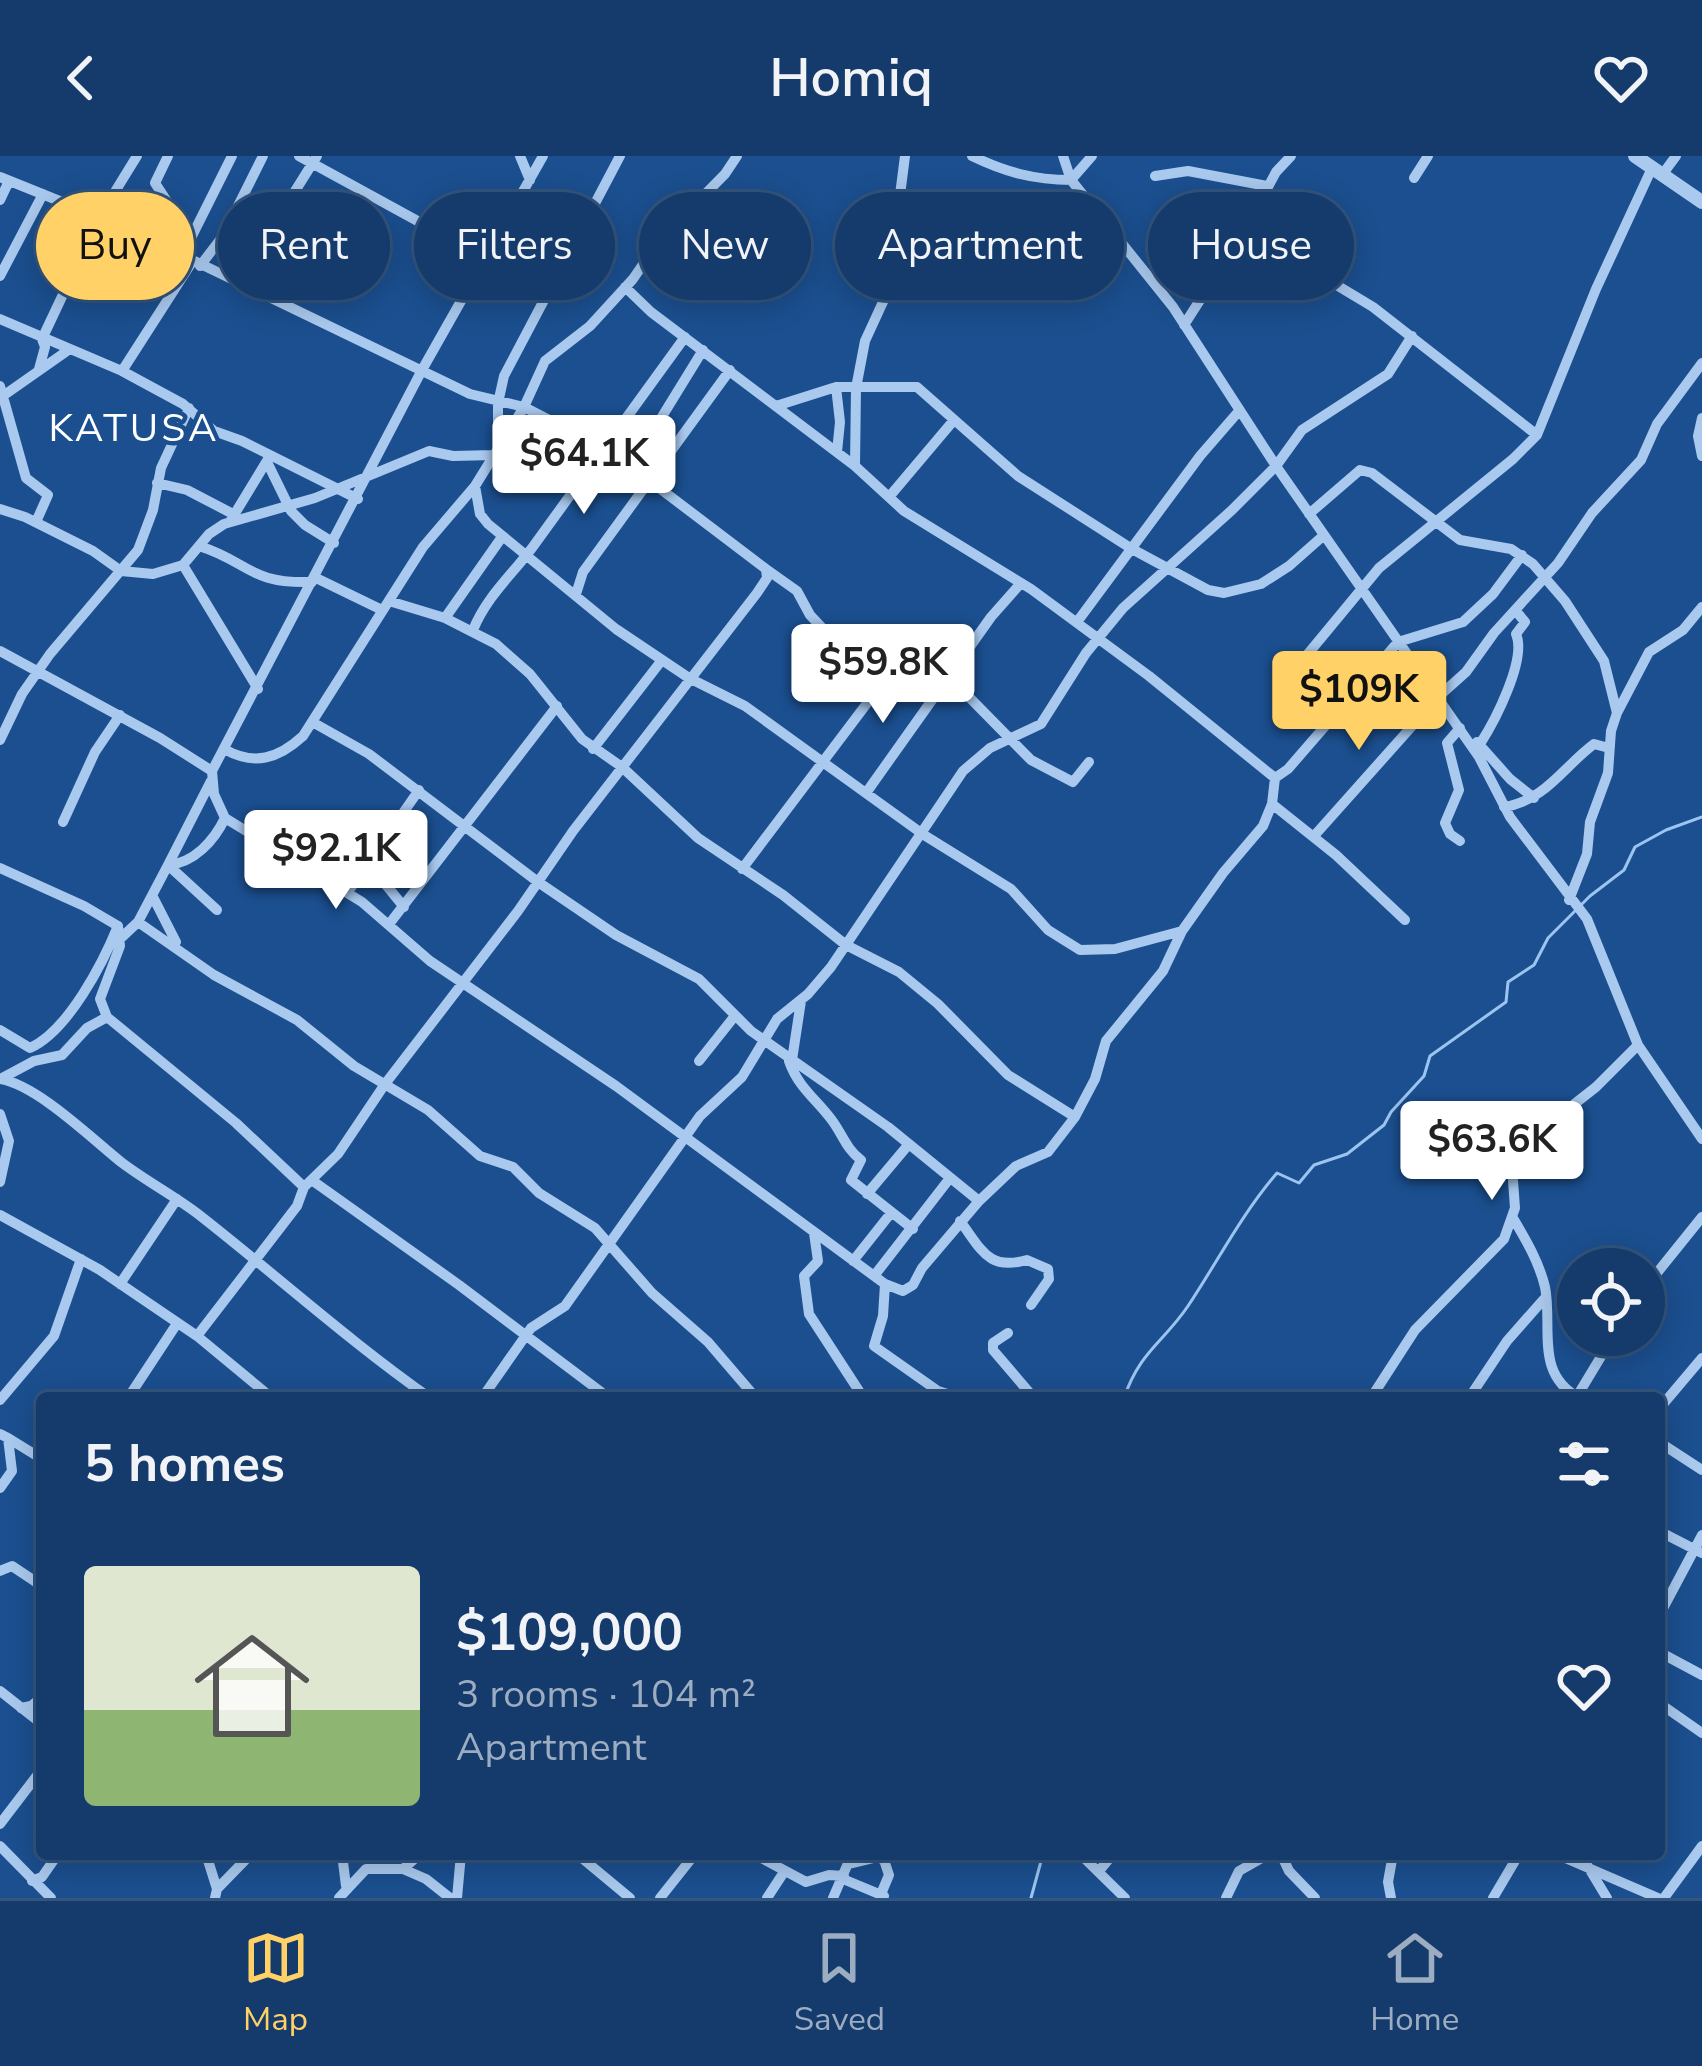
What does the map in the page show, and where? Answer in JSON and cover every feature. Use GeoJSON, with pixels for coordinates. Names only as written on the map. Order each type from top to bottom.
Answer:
{"type":"FeatureCollection","features":[{"type":"Feature","properties":{"kind":"street"},"geometry":{"type":"LineString","coordinates":[[115,192],[137,156]]}},
{"type":"Feature","properties":{"kind":"street"},"geometry":{"type":"LineString","coordinates":[[161,192],[155,183],[168,156]]}},
{"type":"Feature","properties":{"kind":"street"},"geometry":{"type":"LineString","coordinates":[[194,256],[232,156]]}},
{"type":"Feature","properties":{"kind":"street"},"geometry":{"type":"LineString","coordinates":[[194,259],[223,236],[263,156]]}},
{"type":"Feature","properties":{"kind":"street"},"geometry":{"type":"LineString","coordinates":[[299,156],[315,160],[414,217]]}},
{"type":"Feature","properties":{"kind":"street"},"geometry":{"type":"LineString","coordinates":[[520,156],[530,180]]}},
{"type":"Feature","properties":{"kind":"street"},"geometry":{"type":"LineString","coordinates":[[523,192],[543,156]]}},
{"type":"Feature","properties":{"kind":"street"},"geometry":{"type":"LineString","coordinates":[[496,451],[504,376],[620,156]]}},
{"type":"Feature","properties":{"kind":"street"},"geometry":{"type":"LineString","coordinates":[[224,749],[246,760],[270,758],[294,744],[314,723],[423,547],[475,486],[522,411],[545,361],[580,336],[737,156]]}},
{"type":"Feature","properties":{"kind":"street"},"geometry":{"type":"LineString","coordinates":[[855,466],[856,388],[865,341],[888,291],[887,226],[900,196],[904,156]]}},
{"type":"Feature","properties":{"kind":"street"},"geometry":{"type":"LineString","coordinates":[[972,156],[1022,176],[1070,176],[1092,156]]}},
{"type":"Feature","properties":{"kind":"street"},"geometry":{"type":"LineString","coordinates":[[1058,156],[1184,326],[1462,731],[1504,807],[1574,906],[1607,963],[1637,1045],[1702,1139]]}},
{"type":"Feature","properties":{"kind":"street"},"geometry":{"type":"LineString","coordinates":[[1264,192],[1291,156]]}},
{"type":"Feature","properties":{"kind":"street"},"geometry":{"type":"LineString","coordinates":[[1414,178],[1428,156]]}},
{"type":"Feature","properties":{"kind":"street"},"geometry":{"type":"LineString","coordinates":[[1635,156],[1702,202]]}},
{"type":"Feature","properties":{"kind":"street"},"geometry":{"type":"LineString","coordinates":[[1307,655],[1360,587],[1537,435],[1595,289],[1657,171],[1676,156]]}},
{"type":"Feature","properties":{"kind":"street"},"geometry":{"type":"LineString","coordinates":[[295,192],[315,160]]}},
{"type":"Feature","properties":{"kind":"street"},"geometry":{"type":"LineString","coordinates":[[1155,176],[1188,171],[1267,186]]}},
{"type":"Feature","properties":{"kind":"street"},"geometry":{"type":"LineString","coordinates":[[0,200],[4,179],[38,192]]}},
{"type":"Feature","properties":{"kind":"street"},"geometry":{"type":"LineString","coordinates":[[0,276],[36,207]]}},
{"type":"Feature","properties":{"kind":"street"},"geometry":{"type":"LineString","coordinates":[[625,287],[639,303],[837,452],[938,535],[1077,622],[1275,778]]}},
{"type":"Feature","properties":{"kind":"street"},"geometry":{"type":"LineString","coordinates":[[1354,296],[1537,435]]}},
{"type":"Feature","properties":{"kind":"street"},"geometry":{"type":"LineString","coordinates":[[42,339],[60,300]]}},
{"type":"Feature","properties":{"kind":"street"},"geometry":{"type":"LineString","coordinates":[[122,371],[167,300]]}},
{"type":"Feature","properties":{"kind":"street"},"geometry":{"type":"LineString","coordinates":[[276,300],[422,370],[604,447],[789,582],[825,632],[969,697],[1009,740],[1067,782],[1076,781],[1089,762]]}},
{"type":"Feature","properties":{"kind":"street"},"geometry":{"type":"LineString","coordinates":[[0,1030],[30,1048],[45,1038],[98,971],[120,931],[138,922],[461,300]]}},
{"type":"Feature","properties":{"kind":"street"},"geometry":{"type":"LineString","coordinates":[[1184,326],[1201,300]]}},
{"type":"Feature","properties":{"kind":"street"},"geometry":{"type":"LineString","coordinates":[[602,311],[639,303]]}},
{"type":"Feature","properties":{"kind":"street"},"geometry":{"type":"LineString","coordinates":[[0,319],[122,371],[189,408],[214,431],[358,499]]}},
{"type":"Feature","properties":{"kind":"street"},"geometry":{"type":"LineString","coordinates":[[486,1392],[536,1324],[566,1306],[700,1116],[742,1077],[777,1019],[801,1000],[846,945],[963,771],[990,748],[1028,733],[1051,712],[1097,637],[1276,466],[1302,430],[1388,374],[1412,336]]}},
{"type":"Feature","properties":{"kind":"street"},"geometry":{"type":"LineString","coordinates":[[473,630],[487,601],[526,556],[685,337]]}},
{"type":"Feature","properties":{"kind":"street"},"geometry":{"type":"LineString","coordinates":[[39,369],[46,347],[42,339]]}},
{"type":"Feature","properties":{"kind":"street"},"geometry":{"type":"LineString","coordinates":[[0,509],[93,551],[121,571],[140,575],[183,565],[214,530],[232,519],[287,506],[429,451],[453,456],[534,442],[566,448],[604,447],[656,428],[703,350]]}},
{"type":"Feature","properties":{"kind":"street"},"geometry":{"type":"LineString","coordinates":[[36,522],[48,495],[26,478],[1,393],[67,351]]}},
{"type":"Feature","properties":{"kind":"street"},"geometry":{"type":"LineString","coordinates":[[1314,836],[1466,672],[1545,578],[1604,498],[1641,460],[1657,424],[1702,363]]}},
{"type":"Feature","properties":{"kind":"street"},"geometry":{"type":"LineString","coordinates":[[576,594],[583,572],[730,370]]}},
{"type":"Feature","properties":{"kind":"street"},"geometry":{"type":"LineString","coordinates":[[836,387],[837,452]]}},
{"type":"Feature","properties":{"kind":"street"},"geometry":{"type":"LineString","coordinates":[[776,406],[836,387],[917,387],[1018,476],[1132,549],[1192,583],[1224,593],[1270,579],[1324,536]]}},
{"type":"Feature","properties":{"kind":"street"},"geometry":{"type":"LineString","coordinates":[[0,740],[38,670],[142,542],[172,440],[189,408]]}},
{"type":"Feature","properties":{"kind":"street"},"geometry":{"type":"LineString","coordinates":[[522,411],[534,442]]}},
{"type":"Feature","properties":{"kind":"street"},"geometry":{"type":"LineString","coordinates":[[1077,622],[1239,411]]}},
{"type":"Feature","properties":{"kind":"street"},"geometry":{"type":"LineString","coordinates":[[1702,418],[1702,456]]}},
{"type":"Feature","properties":{"kind":"street"},"geometry":{"type":"LineString","coordinates":[[889,497],[954,420]]}},
{"type":"Feature","properties":{"kind":"street"},"geometry":{"type":"LineString","coordinates":[[268,459],[287,506],[304,525],[334,542]]}},
{"type":"Feature","properties":{"kind":"street"},"geometry":{"type":"LineString","coordinates":[[232,519],[268,459]]}},
{"type":"Feature","properties":{"kind":"street"},"geometry":{"type":"LineString","coordinates":[[1309,514],[1360,470],[1372,473],[1469,544],[1511,549],[1522,555],[1576,616],[1604,661],[1617,713]]}},
{"type":"Feature","properties":{"kind":"street"},"geometry":{"type":"LineString","coordinates":[[157,483],[187,490],[232,519]]}},
{"type":"Feature","properties":{"kind":"street"},"geometry":{"type":"LineString","coordinates":[[475,486],[480,514],[502,537],[616,629],[689,678],[746,706],[924,835],[1010,889],[1048,930],[1080,950],[1115,949],[1182,931]]}},
{"type":"Feature","properties":{"kind":"street"},"geometry":{"type":"LineString","coordinates":[[445,618],[502,537]]}},
{"type":"Feature","properties":{"kind":"street"},"geometry":{"type":"LineString","coordinates":[[200,546],[257,577],[278,582],[313,579],[473,630],[519,663],[593,749],[622,767],[685,827],[846,945],[899,972],[1008,1075],[1075,1118]]}},
{"type":"Feature","properties":{"kind":"street"},"geometry":{"type":"LineString","coordinates":[[879,1280],[960,1221],[1016,1166],[1048,1152],[1089,1094],[1106,1041],[1162,971],[1182,931],[1223,873],[1255,840],[1272,804],[1275,778],[1288,769],[1398,642],[1463,622],[1493,594],[1522,555]]}},
{"type":"Feature","properties":{"kind":"street"},"geometry":{"type":"LineString","coordinates":[[183,565],[258,688]]}},
{"type":"Feature","properties":{"kind":"street"},"geometry":{"type":"LineString","coordinates":[[197,1336],[767,578],[766,569]]}},
{"type":"Feature","properties":{"kind":"street"},"geometry":{"type":"LineString","coordinates":[[866,794],[991,617],[1021,583]]}},
{"type":"Feature","properties":{"kind":"street"},"geometry":{"type":"LineString","coordinates":[[1574,906],[1590,822],[1608,773],[1617,713],[1649,652],[1683,630],[1702,607]]}},
{"type":"Feature","properties":{"kind":"street"},"geometry":{"type":"LineString","coordinates":[[1480,744],[1499,711],[1519,654],[1516,634],[1525,622],[1516,611]]}},
{"type":"Feature","properties":{"kind":"street"},"geometry":{"type":"LineString","coordinates":[[0,651],[119,715],[211,776],[225,818],[348,892],[430,961],[686,1137],[895,1290],[909,1290],[913,1229],[950,1178]]}},
{"type":"Feature","properties":{"kind":"street"},"geometry":{"type":"LineString","coordinates":[[742,869],[874,694],[887,659]]}},
{"type":"Feature","properties":{"kind":"street"},"geometry":{"type":"LineString","coordinates":[[593,749],[662,660]]}},
{"type":"Feature","properties":{"kind":"street"},"geometry":{"type":"LineString","coordinates":[[390,923],[557,706]]}},
{"type":"Feature","properties":{"kind":"street"},"geometry":{"type":"LineString","coordinates":[[63,823],[95,752],[119,715]]}},
{"type":"Feature","properties":{"kind":"street"},"geometry":{"type":"LineString","coordinates":[[314,723],[350,741],[538,882],[637,948],[699,979],[764,1042],[910,1144],[979,1201]]}},
{"type":"Feature","properties":{"kind":"street"},"geometry":{"type":"LineString","coordinates":[[1462,731],[1534,798]]}},
{"type":"Feature","properties":{"kind":"street"},"geometry":{"type":"LineString","coordinates":[[1460,841],[1445,823],[1459,790],[1447,743],[1462,731]]}},
{"type":"Feature","properties":{"kind":"street"},"geometry":{"type":"LineString","coordinates":[[1504,807],[1534,798],[1594,744],[1601,742],[1609,748]]}},
{"type":"Feature","properties":{"kind":"street"},"geometry":{"type":"LineString","coordinates":[[348,892],[419,790]]}},
{"type":"Feature","properties":{"kind":"street"},"geometry":{"type":"LineString","coordinates":[[1272,804],[1405,920]]}},
{"type":"Feature","properties":{"kind":"street"},"geometry":{"type":"LineString","coordinates":[[168,865],[183,864],[198,852],[225,818]]}},
{"type":"Feature","properties":{"kind":"street"},"geometry":{"type":"LineString","coordinates":[[369,864],[404,907]]}},
{"type":"Feature","properties":{"kind":"street"},"geometry":{"type":"LineString","coordinates":[[168,865],[217,910]]}},
{"type":"Feature","properties":{"kind":"street"},"geometry":{"type":"LineString","coordinates":[[0,868],[84,906],[120,931]]}},
{"type":"Feature","properties":{"kind":"street"},"geometry":{"type":"LineString","coordinates":[[153,897],[177,946]]}},
{"type":"Feature","properties":{"kind":"street"},"geometry":{"type":"LineString","coordinates":[[138,922],[214,975],[269,1002],[354,1066],[428,1110],[480,1156],[513,1167],[539,1193],[595,1228],[752,1392]]}},
{"type":"Feature","properties":{"kind":"street"},"geometry":{"type":"LineString","coordinates":[[120,931],[100,999],[107,1017],[308,1184],[601,1392]]}},
{"type":"Feature","properties":{"kind":"street"},"geometry":{"type":"LineString","coordinates":[[801,1000],[790,1059],[806,1094],[861,1160],[850,1178],[913,1229]]}},
{"type":"Feature","properties":{"kind":"street"},"geometry":{"type":"LineString","coordinates":[[1,1078],[34,1061],[62,1055],[87,1028],[107,1017]]}},
{"type":"Feature","properties":{"kind":"street"},"geometry":{"type":"LineString","coordinates":[[699,1061],[734,1017]]}},
{"type":"Feature","properties":{"kind":"street"},"geometry":{"type":"LineString","coordinates":[[1572,1392],[1546,1356],[1546,1296],[1534,1255],[1514,1218],[1512,1167],[1517,1149],[1596,1087],[1637,1045]]}},
{"type":"Feature","properties":{"kind":"street"},"geometry":{"type":"LineString","coordinates":[[1,1078],[48,1105],[177,1199],[422,1392]]}},
{"type":"Feature","properties":{"kind":"street"},"geometry":{"type":"LineString","coordinates":[[0,1114],[9,1142],[0,1182]]}},
{"type":"Feature","properties":{"kind":"street"},"geometry":{"type":"LineString","coordinates":[[868,1195],[910,1144]]}},
{"type":"Feature","properties":{"kind":"street"},"geometry":{"type":"LineString","coordinates":[[120,1284],[177,1199]]}},
{"type":"Feature","properties":{"kind":"street"},"geometry":{"type":"LineString","coordinates":[[853,1261],[892,1213]]}},
{"type":"Feature","properties":{"kind":"street"},"geometry":{"type":"LineString","coordinates":[[0,1215],[81,1259],[197,1336],[260,1392]]}},
{"type":"Feature","properties":{"kind":"street"},"geometry":{"type":"LineString","coordinates":[[1665,1262],[1702,1217]]}},
{"type":"Feature","properties":{"kind":"street"},"geometry":{"type":"LineString","coordinates":[[1375,1392],[1414,1330],[1504,1239],[1514,1218]]}},
{"type":"Feature","properties":{"kind":"street"},"geometry":{"type":"LineString","coordinates":[[960,1221],[994,1262],[1009,1266],[1027,1260],[1048,1269],[1049,1280],[1031,1305]]}},
{"type":"Feature","properties":{"kind":"street"},"geometry":{"type":"LineString","coordinates":[[814,1233],[818,1261],[804,1276],[809,1314],[859,1391]]}},
{"type":"Feature","properties":{"kind":"street"},"geometry":{"type":"LineString","coordinates":[[0,1400],[54,1336],[81,1259]]}},
{"type":"Feature","properties":{"kind":"street"},"geometry":{"type":"LineString","coordinates":[[879,1280],[883,1316],[874,1346],[941,1392]]}},
{"type":"Feature","properties":{"kind":"street"},"geometry":{"type":"LineString","coordinates":[[1473,1392],[1507,1341],[1546,1296]]}},
{"type":"Feature","properties":{"kind":"street"},"geometry":{"type":"LineString","coordinates":[[132,1392],[176,1324]]}},
{"type":"Feature","properties":{"kind":"street"},"geometry":{"type":"LineString","coordinates":[[1008,1334],[993,1343],[993,1350],[1029,1392]]}},
{"type":"Feature","properties":{"kind":"street"},"geometry":{"type":"LineString","coordinates":[[1582,1392],[1603,1356]]}},
{"type":"Feature","properties":{"kind":"street"},"geometry":{"type":"LineString","coordinates":[[1665,1402],[1702,1358]]}},
{"type":"Feature","properties":{"kind":"street"},"geometry":{"type":"LineString","coordinates":[[4,1436],[36,1456]]}},
{"type":"Feature","properties":{"kind":"street"},"geometry":{"type":"LineString","coordinates":[[4,1436],[12,1471]]}},
{"type":"Feature","properties":{"kind":"street"},"geometry":{"type":"LineString","coordinates":[[1665,1446],[1702,1470]]}},
{"type":"Feature","properties":{"kind":"street"},"geometry":{"type":"LineString","coordinates":[[0,1489],[12,1471],[36,1460]]}},
{"type":"Feature","properties":{"kind":"street"},"geometry":{"type":"LineString","coordinates":[[1665,1534],[1698,1551]]}},
{"type":"Feature","properties":{"kind":"street"},"geometry":{"type":"LineString","coordinates":[[1665,1606],[1698,1551],[1702,1535]]}},
{"type":"Feature","properties":{"kind":"street"},"geometry":{"type":"LineString","coordinates":[[0,1571],[12,1566],[36,1582]]}},
{"type":"Feature","properties":{"kind":"street"},"geometry":{"type":"LineString","coordinates":[[1665,1655],[1702,1675]]}},
{"type":"Feature","properties":{"kind":"street"},"geometry":{"type":"LineString","coordinates":[[0,1691],[36,1719]]}},
{"type":"Feature","properties":{"kind":"street"},"geometry":{"type":"LineString","coordinates":[[21,1708],[36,1701]]}},
{"type":"Feature","properties":{"kind":"street"},"geometry":{"type":"LineString","coordinates":[[1665,1707],[1702,1733]]}},
{"type":"Feature","properties":{"kind":"street"},"geometry":{"type":"LineString","coordinates":[[0,1824],[36,1777]]}},
{"type":"Feature","properties":{"kind":"street"},"geometry":{"type":"LineString","coordinates":[[0,1846],[51,1898]]}},
{"type":"Feature","properties":{"kind":"street"},"geometry":{"type":"LineString","coordinates":[[1573,1860],[1661,1898],[1702,1846]]}},
{"type":"Feature","properties":{"kind":"street"},"geometry":{"type":"LineString","coordinates":[[32,1881],[42,1877],[54,1860]]}},
{"type":"Feature","properties":{"kind":"street"},"geometry":{"type":"LineString","coordinates":[[208,1860],[216,1894]]}},
{"type":"Feature","properties":{"kind":"street"},"geometry":{"type":"LineString","coordinates":[[216,1894],[245,1860]]}},
{"type":"Feature","properties":{"kind":"street"},"geometry":{"type":"LineString","coordinates":[[342,1860],[343,1892]]}},
{"type":"Feature","properties":{"kind":"street"},"geometry":{"type":"LineString","coordinates":[[403,1869],[413,1860]]}},
{"type":"Feature","properties":{"kind":"street"},"geometry":{"type":"LineString","coordinates":[[343,1892],[373,1867],[403,1869],[454,1898],[460,1860]]}},
{"type":"Feature","properties":{"kind":"street"},"geometry":{"type":"LineString","coordinates":[[584,1860],[630,1898]]}},
{"type":"Feature","properties":{"kind":"street"},"geometry":{"type":"LineString","coordinates":[[660,1898],[690,1860]]}},
{"type":"Feature","properties":{"kind":"street"},"geometry":{"type":"LineString","coordinates":[[764,1860],[806,1882],[847,1868]]}},
{"type":"Feature","properties":{"kind":"street"},"geometry":{"type":"LineString","coordinates":[[847,1868],[884,1896],[889,1882],[884,1860]]}},
{"type":"Feature","properties":{"kind":"street"},"geometry":{"type":"LineString","coordinates":[[1087,1860],[1125,1898]]}},
{"type":"Feature","properties":{"kind":"street"},"geometry":{"type":"LineString","coordinates":[[1099,1871],[1108,1860]]}},
{"type":"Feature","properties":{"kind":"street"},"geometry":{"type":"LineString","coordinates":[[1226,1898],[1239,1871],[1258,1860]]}},
{"type":"Feature","properties":{"kind":"street"},"geometry":{"type":"LineString","coordinates":[[1283,1860],[1315,1898]]}},
{"type":"Feature","properties":{"kind":"street"},"geometry":{"type":"LineString","coordinates":[[1391,1898],[1392,1860]]}},
{"type":"Feature","properties":{"kind":"street"},"geometry":{"type":"LineString","coordinates":[[1493,1898],[1516,1860]]}},
{"type":"Feature","properties":{"kind":"street"},"geometry":{"type":"LineString","coordinates":[[1587,1865],[1607,1898]]}},
{"type":"Feature","properties":{"kind":"street"},"geometry":{"type":"LineString","coordinates":[[833,1898],[847,1868]]}},
{"type":"Feature","properties":{"kind":"street"},"geometry":{"type":"LineString","coordinates":[[766,1898],[784,1872]]}},
{"type":"Feature","properties":{"kind":"waterway"},"geometry":{"type":"LineString","coordinates":[[1126,1392],[1145,1358],[1179,1319],[1277,1173],[1299,1183],[1314,1165],[1347,1154],[1384,1125],[1424,1076],[1430,1056],[1506,1002],[1508,982],[1534,965],[1548,938],[1624,870],[1635,847],[1702,817]]}},
{"type":"Feature","properties":{"kind":"waterway"},"geometry":{"type":"LineString","coordinates":[[1031,1898],[1041,1860]]}},
{"type":"Feature","properties":{"kind":"district","name":"KATUSA"},"geometry":{"type":"Point","coordinates":[134,427]}}]}
